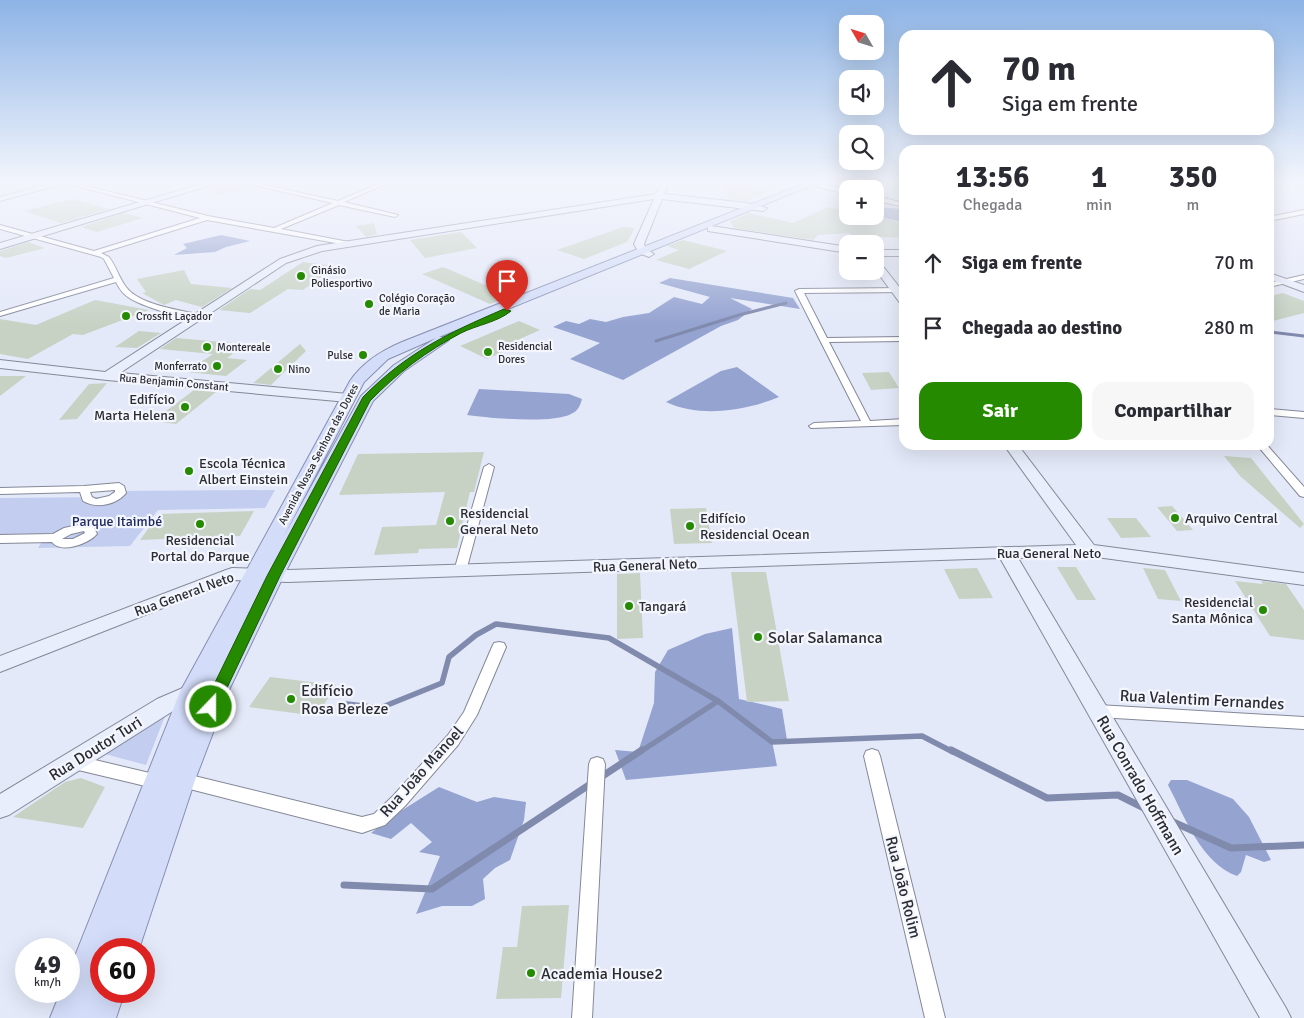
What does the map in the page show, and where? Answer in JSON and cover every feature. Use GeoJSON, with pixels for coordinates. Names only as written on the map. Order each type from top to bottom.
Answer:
{"type":"FeatureCollection","features":[{"type":"Feature","properties":{"kind":"main road","name":"Avenida Nossa Senhora das Dores"},"geometry":{"type":"LineString","coordinates":[[263,575],[348,398],[357,381],[368,367],[381,357],[470,318],[704,230]]}},
{"type":"Feature","properties":{"kind":"main road","name":"Avenida Nossa Senhora das Dores"},"geometry":{"type":"LineString","coordinates":[[263,575],[366,399],[404,364],[437,342],[472,326],[646,252],[710,230]]}},
{"type":"Feature","properties":{"kind":"main road"},"geometry":{"type":"LineString","coordinates":[[381,357],[404,364]]}},
{"type":"Feature","properties":{"kind":"main road"},"geometry":{"type":"LineString","coordinates":[[126,938],[170,781],[192,692],[263,575]]}},
{"type":"Feature","properties":{"kind":"main road"},"geometry":{"type":"LineString","coordinates":[[67,1018],[170,781],[218,688],[263,575]]}},
{"type":"Feature","properties":{"kind":"main road"},"geometry":{"type":"LineString","coordinates":[[99,1018],[104,1003]]}},
{"type":"Feature","properties":{"kind":"street"},"geometry":{"type":"LineString","coordinates":[[9,230],[96,253],[107,258],[124,290],[132,297],[198,317]]}},
{"type":"Feature","properties":{"kind":"street"},"geometry":{"type":"LineString","coordinates":[[0,246],[55,230]]}},
{"type":"Feature","properties":{"kind":"street"},"geometry":{"type":"LineString","coordinates":[[96,253],[171,230]]}},
{"type":"Feature","properties":{"kind":"street"},"geometry":{"type":"LineString","coordinates":[[274,230],[347,243]]}},
{"type":"Feature","properties":{"kind":"street"},"geometry":{"type":"LineString","coordinates":[[107,376],[283,261],[320,248],[437,230]]}},
{"type":"Feature","properties":{"kind":"street"},"geometry":{"type":"LineString","coordinates":[[645,230],[639,244],[646,252]]}},
{"type":"Feature","properties":{"kind":"street"},"geometry":{"type":"LineString","coordinates":[[714,230],[839,249]]}},
{"type":"Feature","properties":{"kind":"street"},"geometry":{"type":"LineString","coordinates":[[884,253],[899,254]]}},
{"type":"Feature","properties":{"kind":"street"},"geometry":{"type":"LineString","coordinates":[[884,272],[899,290]]}},
{"type":"Feature","properties":{"kind":"street"},"geometry":{"type":"LineString","coordinates":[[1274,284],[1304,277]]}},
{"type":"Feature","properties":{"kind":"street"},"geometry":{"type":"LineString","coordinates":[[1274,278],[1304,289]]}},
{"type":"Feature","properties":{"kind":"street"},"geometry":{"type":"LineString","coordinates":[[0,314],[118,279]]}},
{"type":"Feature","properties":{"kind":"street"},"geometry":{"type":"LineString","coordinates":[[867,424],[799,291],[899,290]]}},
{"type":"Feature","properties":{"kind":"street"},"geometry":{"type":"LineString","coordinates":[[824,340],[899,339]]}},
{"type":"Feature","properties":{"kind":"street","name":"Rua Benjamin Constant"},"geometry":{"type":"LineString","coordinates":[[0,364],[107,376],[348,398]]}},
{"type":"Feature","properties":{"kind":"street"},"geometry":{"type":"LineString","coordinates":[[1274,412],[1304,415]]}},
{"type":"Feature","properties":{"kind":"street"},"geometry":{"type":"LineString","coordinates":[[814,426],[899,422]]}},
{"type":"Feature","properties":{"kind":"street"},"geometry":{"type":"LineString","coordinates":[[1014,450],[1089,550]]}},
{"type":"Feature","properties":{"kind":"street"},"geometry":{"type":"LineString","coordinates":[[1266,450],[1304,494]]}},
{"type":"Feature","properties":{"kind":"street"},"geometry":{"type":"LineString","coordinates":[[460,571],[489,466]]}},
{"type":"Feature","properties":{"kind":"street"},"geometry":{"type":"LineString","coordinates":[[0,491],[84,489]]}},
{"type":"Feature","properties":{"kind":"street"},"geometry":{"type":"LineString","coordinates":[[0,539],[55,538]]}},
{"type":"Feature","properties":{"kind":"street","name":"Rua General Neto"},"geometry":{"type":"LineString","coordinates":[[0,664],[232,574],[460,571],[1089,550],[1304,579]]}},
{"type":"Feature","properties":{"kind":"street","name":"Rua Conrado Hoffmann"},"geometry":{"type":"LineString","coordinates":[[1006,553],[1276,1018]]}},
{"type":"Feature","properties":{"kind":"street","name":"Rua João Manoel"},"geometry":{"type":"LineString","coordinates":[[74,762],[170,781],[362,825],[379,820],[453,740],[470,715],[499,647]]}},
{"type":"Feature","properties":{"kind":"street","name":"Rua Doutor Turi"},"geometry":{"type":"LineString","coordinates":[[0,807],[165,705],[192,692]]}},
{"type":"Feature","properties":{"kind":"street","name":"Rua Valentim Fernandes"},"geometry":{"type":"LineString","coordinates":[[1098,710],[1304,723]]}},
{"type":"Feature","properties":{"kind":"street","name":"Rua João Rolim"},"geometry":{"type":"LineString","coordinates":[[872,756],[935,1018]]}},
{"type":"Feature","properties":{"kind":"street"},"geometry":{"type":"LineString","coordinates":[[582,1018],[597,764]]}},
{"type":"Feature","properties":{"kind":"green space","name":"Parque Itaimbé"},"geometry":{"type":"Polygon","coordinates":[[[275,490],[265,508],[158,510],[130,546],[38,548],[46,535],[0,535],[0,498],[107,497],[113,491],[275,490]]]}},
{"type":"Feature","properties":{"kind":"green space"},"geometry":{"type":"Polygon","coordinates":[[[165,716],[146,765],[105,754],[165,716]]]}},
{"type":"Feature","properties":{"kind":"shaded area"},"geometry":{"type":"Polygon","coordinates":[[[221,235],[250,241],[215,252],[174,255],[187,248],[183,244],[221,235]]]}},
{"type":"Feature","properties":{"kind":"shaded area"},"geometry":{"type":"Polygon","coordinates":[[[670,278],[793,298],[800,309],[730,298],[752,309],[738,320],[721,326],[623,380],[570,359],[600,343],[553,327],[566,321],[579,324],[590,319],[606,322],[649,313],[674,297],[702,304],[710,297],[659,283],[670,278]]]}},
{"type":"Feature","properties":{"kind":"shaded area"},"geometry":{"type":"Polygon","coordinates":[[[737,367],[779,397],[752,406],[722,411],[693,410],[666,402],[721,371],[737,367]]]}},
{"type":"Feature","properties":{"kind":"shaded area"},"geometry":{"type":"Polygon","coordinates":[[[479,389],[569,394],[582,399],[578,408],[573,413],[550,419],[490,418],[467,415],[479,389]]]}},
{"type":"Feature","properties":{"kind":"shaded area"},"geometry":{"type":"Polygon","coordinates":[[[732,628],[739,699],[782,709],[787,740],[772,741],[777,766],[626,780],[615,750],[638,752],[654,703],[655,672],[668,650],[705,634],[732,628]]]}},
{"type":"Feature","properties":{"kind":"shaded area"},"geometry":{"type":"Polygon","coordinates":[[[1171,780],[1187,780],[1233,799],[1249,817],[1271,860],[1264,862],[1246,855],[1241,872],[1237,876],[1224,870],[1213,861],[1195,838],[1168,785],[1171,780]]]}},
{"type":"Feature","properties":{"kind":"shaded area"},"geometry":{"type":"Polygon","coordinates":[[[439,787],[477,802],[494,797],[526,802],[524,820],[510,860],[495,868],[483,879],[485,899],[472,906],[442,906],[416,914],[440,856],[419,852],[432,842],[411,823],[391,839],[371,833],[396,814],[439,787]]]}},
{"type":"Feature","properties":{"kind":"building"},"geometry":{"type":"Polygon","coordinates":[[[89,230],[105,230],[97,232],[89,230]]]}},
{"type":"Feature","properties":{"kind":"building"},"geometry":{"type":"Polygon","coordinates":[[[359,230],[376,230],[377,234],[366,237],[359,230]]]}},
{"type":"Feature","properties":{"kind":"building"},"geometry":{"type":"Polygon","coordinates":[[[616,230],[634,230],[627,242],[584,259],[557,250],[616,230]]]}},
{"type":"Feature","properties":{"kind":"building"},"geometry":{"type":"Polygon","coordinates":[[[744,230],[899,230],[899,238],[884,237],[884,235],[852,235],[850,233],[818,235],[813,240],[744,230]]]}},
{"type":"Feature","properties":{"kind":"building"},"geometry":{"type":"Polygon","coordinates":[[[461,232],[477,248],[425,258],[410,240],[461,232]]]}},
{"type":"Feature","properties":{"kind":"building"},"geometry":{"type":"Polygon","coordinates":[[[683,240],[727,251],[689,269],[656,260],[679,250],[667,246],[683,240]]]}},
{"type":"Feature","properties":{"kind":"building"},"geometry":{"type":"Polygon","coordinates":[[[28,242],[45,248],[6,258],[0,256],[0,251],[28,242]]]}},
{"type":"Feature","properties":{"kind":"building"},"geometry":{"type":"Polygon","coordinates":[[[303,262],[336,266],[303,290],[288,289],[250,313],[219,310],[250,289],[260,290],[303,262]]]}},
{"type":"Feature","properties":{"kind":"building"},"geometry":{"type":"Polygon","coordinates":[[[443,267],[511,296],[490,304],[422,274],[443,267]]]}},
{"type":"Feature","properties":{"kind":"building"},"geometry":{"type":"Polygon","coordinates":[[[184,270],[191,284],[232,288],[202,307],[176,300],[164,305],[142,293],[146,292],[137,279],[184,270]]]}},
{"type":"Feature","properties":{"kind":"building"},"geometry":{"type":"Polygon","coordinates":[[[1283,293],[1304,301],[1304,313],[1274,321],[1274,295],[1283,293]]]}},
{"type":"Feature","properties":{"kind":"building"},"geometry":{"type":"Polygon","coordinates":[[[95,300],[149,310],[83,335],[73,334],[28,359],[0,354],[0,319],[36,325],[95,300]]]}},
{"type":"Feature","properties":{"kind":"building"},"geometry":{"type":"Polygon","coordinates":[[[519,321],[540,330],[511,343],[517,346],[487,359],[460,346],[519,321]]]}},
{"type":"Feature","properties":{"kind":"building"},"geometry":{"type":"Polygon","coordinates":[[[139,331],[161,333],[137,348],[115,347],[139,331]]]}},
{"type":"Feature","properties":{"kind":"building"},"geometry":{"type":"Polygon","coordinates":[[[176,338],[246,344],[227,358],[247,360],[226,376],[186,372],[213,354],[160,349],[176,338]]]}},
{"type":"Feature","properties":{"kind":"building","name":"Nino"},"geometry":{"type":"Polygon","coordinates":[[[300,344],[306,351],[271,385],[253,383],[300,344]]]}},
{"type":"Feature","properties":{"kind":"building"},"geometry":{"type":"Polygon","coordinates":[[[889,372],[899,388],[871,390],[862,373],[889,372]]]}},
{"type":"Feature","properties":{"kind":"building"},"geometry":{"type":"Polygon","coordinates":[[[0,376],[26,376],[0,396],[0,376]]]}},
{"type":"Feature","properties":{"kind":"building"},"geometry":{"type":"Polygon","coordinates":[[[107,383],[77,419],[59,420],[89,384],[107,383]]]}},
{"type":"Feature","properties":{"kind":"building","name":"Edifício Marta Helena"},"geometry":{"type":"Polygon","coordinates":[[[194,390],[216,392],[176,424],[153,421],[194,390]]]}},
{"type":"Feature","properties":{"kind":"building"},"geometry":{"type":"Polygon","coordinates":[[[484,452],[474,492],[470,492],[457,548],[419,549],[418,553],[374,555],[382,527],[436,525],[445,492],[339,495],[358,454],[484,452]]]}},
{"type":"Feature","properties":{"kind":"building"},"geometry":{"type":"Polygon","coordinates":[[[1224,456],[1251,458],[1304,524],[1300,528],[1240,476],[1224,456]]]}},
{"type":"Feature","properties":{"kind":"building","name":"Arquivo Central"},"geometry":{"type":"Polygon","coordinates":[[[1172,506],[1193,530],[1177,531],[1157,507],[1172,506]]]}},
{"type":"Feature","properties":{"kind":"building","name":"Edifício Residencial Ocean"},"geometry":{"type":"Polygon","coordinates":[[[706,508],[712,543],[674,544],[670,509],[706,508]]]}},
{"type":"Feature","properties":{"kind":"building","name":"Residencial Portal do Parque"},"geometry":{"type":"Polygon","coordinates":[[[254,511],[240,536],[140,540],[159,514],[254,511]]]}},
{"type":"Feature","properties":{"kind":"building"},"geometry":{"type":"Polygon","coordinates":[[[1107,518],[1136,518],[1151,537],[1121,538],[1107,518]]]}},
{"type":"Feature","properties":{"kind":"building"},"geometry":{"type":"Polygon","coordinates":[[[1057,567],[1076,567],[1096,600],[1077,600],[1057,567]]]}},
{"type":"Feature","properties":{"kind":"building"},"geometry":{"type":"Polygon","coordinates":[[[977,568],[993,598],[959,599],[944,569],[977,568]]]}},
{"type":"Feature","properties":{"kind":"building"},"geometry":{"type":"Polygon","coordinates":[[[1143,568],[1165,570],[1181,601],[1158,599],[1143,568]]]}},
{"type":"Feature","properties":{"kind":"building","name":"Solar Salamanca"},"geometry":{"type":"Polygon","coordinates":[[[731,572],[766,572],[789,701],[747,702],[731,572]]]}},
{"type":"Feature","properties":{"kind":"building","name":"Tangará"},"geometry":{"type":"Polygon","coordinates":[[[640,573],[643,638],[617,639],[617,574],[640,573]]]}},
{"type":"Feature","properties":{"kind":"building"},"geometry":{"type":"Polygon","coordinates":[[[1235,581],[1263,584],[1261,581],[1286,584],[1304,610],[1304,640],[1270,636],[1235,581]]]}},
{"type":"Feature","properties":{"kind":"building","name":"Edifício Rosa Berleze"},"geometry":{"type":"Polygon","coordinates":[[[270,677],[336,685],[317,716],[249,707],[270,677]]]}},
{"type":"Feature","properties":{"kind":"building"},"geometry":{"type":"Polygon","coordinates":[[[81,778],[105,787],[83,828],[13,817],[65,782],[81,778]]]}},
{"type":"Feature","properties":{"kind":"building","name":"Academia House2"},"geometry":{"type":"Polygon","coordinates":[[[569,905],[561,998],[496,999],[503,947],[517,947],[522,906],[569,905]]]}},
{"type":"Feature","properties":{"kind":"waterway"},"geometry":{"type":"LineString","coordinates":[[656,341],[739,315],[786,303]]}},
{"type":"Feature","properties":{"kind":"waterway"},"geometry":{"type":"LineString","coordinates":[[1274,333],[1304,336]]}},
{"type":"Feature","properties":{"kind":"waterway"},"geometry":{"type":"LineString","coordinates":[[347,704],[380,708],[442,683],[449,657],[476,635],[496,624],[609,638],[718,701]]}},
{"type":"Feature","properties":{"kind":"waterway"},"geometry":{"type":"LineString","coordinates":[[640,752],[718,701]]}},
{"type":"Feature","properties":{"kind":"waterway"},"geometry":{"type":"LineString","coordinates":[[718,701],[772,742],[922,736],[953,752]]}},
{"type":"Feature","properties":{"kind":"waterway"},"geometry":{"type":"LineString","coordinates":[[601,777],[642,750]]}},
{"type":"Feature","properties":{"kind":"waterway"},"geometry":{"type":"LineString","coordinates":[[951,750],[1047,798],[1118,795],[1144,808]]}},
{"type":"Feature","properties":{"kind":"waterway"},"geometry":{"type":"LineString","coordinates":[[344,885],[432,889],[592,783]]}},
{"type":"Feature","properties":{"kind":"waterway"},"geometry":{"type":"LineString","coordinates":[[1171,821],[1231,848],[1304,845]]}},
{"type":"Feature","properties":{"kind":"place","name":"Ginásio Poliesportivo"},"geometry":{"type":"Point","coordinates":[301,276]}},
{"type":"Feature","properties":{"kind":"place","name":"Colégio Coração de Maria"},"geometry":{"type":"Point","coordinates":[369,304]}},
{"type":"Feature","properties":{"kind":"place","name":"Crossfit Laçador"},"geometry":{"type":"Point","coordinates":[126,316]}},
{"type":"Feature","properties":{"kind":"place","name":"Montereale"},"geometry":{"type":"Point","coordinates":[207,347]}},
{"type":"Feature","properties":{"kind":"place","name":"Residencial Dores"},"geometry":{"type":"Point","coordinates":[488,352]}},
{"type":"Feature","properties":{"kind":"place","name":"Pulse"},"geometry":{"type":"Point","coordinates":[363,355]}},
{"type":"Feature","properties":{"kind":"place","name":"Monferrato"},"geometry":{"type":"Point","coordinates":[217,366]}},
{"type":"Feature","properties":{"kind":"place","name":"Nino"},"geometry":{"type":"Point","coordinates":[278,369]}},
{"type":"Feature","properties":{"kind":"place","name":"Edifício Marta Helena"},"geometry":{"type":"Point","coordinates":[185,407]}},
{"type":"Feature","properties":{"kind":"place","name":"Escola Técnica Albert Einstein"},"geometry":{"type":"Point","coordinates":[189,471]}},
{"type":"Feature","properties":{"kind":"place","name":"Arquivo Central"},"geometry":{"type":"Point","coordinates":[1175,518]}},
{"type":"Feature","properties":{"kind":"place","name":"Residencial General Neto"},"geometry":{"type":"Point","coordinates":[450,521]}},
{"type":"Feature","properties":{"kind":"place","name":"Residencial Portal do Parque"},"geometry":{"type":"Point","coordinates":[200,524]}},
{"type":"Feature","properties":{"kind":"place","name":"Edifício Residencial Ocean"},"geometry":{"type":"Point","coordinates":[690,526]}},
{"type":"Feature","properties":{"kind":"place","name":"Tangará"},"geometry":{"type":"Point","coordinates":[629,606]}},
{"type":"Feature","properties":{"kind":"place","name":"Residencial Santa Mônica"},"geometry":{"type":"Point","coordinates":[1263,610]}},
{"type":"Feature","properties":{"kind":"place","name":"Solar Salamanca"},"geometry":{"type":"Point","coordinates":[758,637]}},
{"type":"Feature","properties":{"kind":"place","name":"Edifício Rosa Berleze"},"geometry":{"type":"Point","coordinates":[291,699]}},
{"type":"Feature","properties":{"kind":"place","name":"Academia House2"},"geometry":{"type":"Point","coordinates":[531,973]}},
{"type":"Feature","properties":{"kind":"route"},"geometry":{"type":"LineString","coordinates":[[211,707],[218,688],[274,576],[366,399],[404,364],[437,342],[507,311]]}}]}
